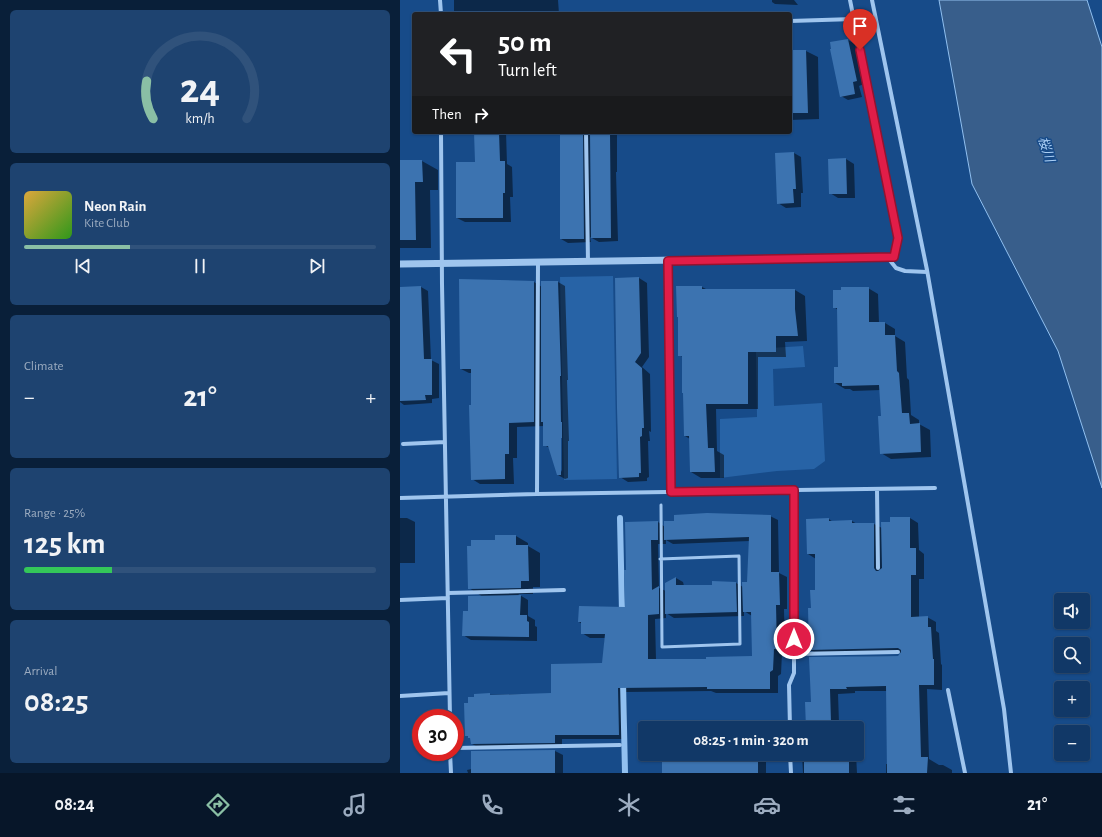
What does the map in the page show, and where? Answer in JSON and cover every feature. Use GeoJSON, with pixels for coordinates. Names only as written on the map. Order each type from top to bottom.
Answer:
{"type":"FeatureCollection","features":[{"type":"Feature","properties":{"kind":"street"},"geometry":{"type":"LineString","coordinates":[[440,0],[441,12]]}},
{"type":"Feature","properties":{"kind":"street"},"geometry":{"type":"LineString","coordinates":[[850,0],[898,238],[891,258],[896,268],[905,271],[927,272]]}},
{"type":"Feature","properties":{"kind":"street"},"geometry":{"type":"LineString","coordinates":[[872,0],[927,272],[1004,709],[1011,773]]}},
{"type":"Feature","properties":{"kind":"street"},"geometry":{"type":"LineString","coordinates":[[792,20],[854,19]]}},
{"type":"Feature","properties":{"kind":"street"},"geometry":{"type":"LineString","coordinates":[[441,134],[450,709]]}},
{"type":"Feature","properties":{"kind":"street"},"geometry":{"type":"LineString","coordinates":[[586,134],[588,262]]}},
{"type":"Feature","properties":{"kind":"street"},"geometry":{"type":"LineString","coordinates":[[400,264],[891,258]]}},
{"type":"Feature","properties":{"kind":"street"},"geometry":{"type":"LineString","coordinates":[[668,261],[671,492]]}},
{"type":"Feature","properties":{"kind":"street"},"geometry":{"type":"LineString","coordinates":[[537,494],[538,262]]}},
{"type":"Feature","properties":{"kind":"street"},"geometry":{"type":"LineString","coordinates":[[403,444],[445,442]]}},
{"type":"Feature","properties":{"kind":"street"},"geometry":{"type":"LineString","coordinates":[[400,498],[537,494],[935,488]]}},
{"type":"Feature","properties":{"kind":"street"},"geometry":{"type":"LineString","coordinates":[[877,489],[878,568]]}},
{"type":"Feature","properties":{"kind":"street"},"geometry":{"type":"LineString","coordinates":[[790,721],[790,686],[794,673],[794,490]]}},
{"type":"Feature","properties":{"kind":"street"},"geometry":{"type":"LineString","coordinates":[[400,600],[564,590]]}},
{"type":"Feature","properties":{"kind":"street"},"geometry":{"type":"LineString","coordinates":[[794,654],[898,652]]}},
{"type":"Feature","properties":{"kind":"street"},"geometry":{"type":"LineString","coordinates":[[948,690],[965,773]]}},
{"type":"Feature","properties":{"kind":"street"},"geometry":{"type":"LineString","coordinates":[[400,696],[449,693]]}},
{"type":"Feature","properties":{"kind":"street"},"geometry":{"type":"LineString","coordinates":[[464,748],[620,745]]}},
{"type":"Feature","properties":{"kind":"street"},"geometry":{"type":"LineString","coordinates":[[450,761],[451,773]]}},
{"type":"Feature","properties":{"kind":"street"},"geometry":{"type":"LineString","coordinates":[[790,761],[791,773]]}},
{"type":"Feature","properties":{"kind":"lane"},"geometry":{"type":"LineString","coordinates":[[660,559],[739,556],[740,644],[662,647],[660,559],[661,506]]}},
{"type":"Feature","properties":{"kind":"shaded area"},"geometry":{"type":"Polygon","coordinates":[[[613,276],[617,479],[564,480],[560,277],[613,276]]]}},
{"type":"Feature","properties":{"kind":"shaded area"},"geometry":{"type":"Polygon","coordinates":[[[803,346],[805,367],[773,369],[774,406],[822,403],[825,461],[814,469],[777,471],[720,478],[720,419],[757,417],[756,349],[803,346]]]}},
{"type":"Feature","properties":{"kind":"water","name":"桜川"},"geometry":{"type":"Polygon","coordinates":[[[939,0],[1087,0],[1102,47],[1102,488],[1058,351],[972,184],[939,0]]]}},
{"type":"Feature","properties":{"kind":"building"},"geometry":{"type":"Polygon","coordinates":[[[848,39],[857,81],[853,82],[855,94],[840,97],[830,49],[830,42],[848,39]]]}},
{"type":"Feature","properties":{"kind":"building"},"geometry":{"type":"Polygon","coordinates":[[[792,50],[806,50],[808,113],[792,113],[792,50]]]}},
{"type":"Feature","properties":{"kind":"building"},"geometry":{"type":"Polygon","coordinates":[[[474,134],[499,134],[500,161],[505,161],[503,218],[456,218],[456,162],[475,162],[474,134]]]}},
{"type":"Feature","properties":{"kind":"building"},"geometry":{"type":"Polygon","coordinates":[[[560,134],[583,134],[584,239],[560,239],[560,134]]]}},
{"type":"Feature","properties":{"kind":"building"},"geometry":{"type":"Polygon","coordinates":[[[590,134],[610,134],[611,238],[591,238],[590,134]]]}},
{"type":"Feature","properties":{"kind":"building"},"geometry":{"type":"Polygon","coordinates":[[[794,152],[796,189],[793,189],[794,203],[777,204],[775,153],[794,152]]]}},
{"type":"Feature","properties":{"kind":"building"},"geometry":{"type":"Polygon","coordinates":[[[846,158],[847,194],[829,194],[828,159],[846,158]]]}},
{"type":"Feature","properties":{"kind":"building"},"geometry":{"type":"Polygon","coordinates":[[[400,160],[422,160],[423,182],[415,182],[416,240],[400,240],[400,160]]]}},
{"type":"Feature","properties":{"kind":"building"},"geometry":{"type":"Polygon","coordinates":[[[639,277],[641,353],[635,362],[642,368],[644,428],[642,428],[642,436],[640,437],[641,473],[639,473],[639,477],[619,478],[615,278],[639,277]]]}},
{"type":"Feature","properties":{"kind":"building"},"geometry":{"type":"Polygon","coordinates":[[[459,279],[534,281],[534,422],[509,423],[509,454],[505,454],[505,479],[471,480],[469,405],[471,405],[471,369],[460,369],[459,279]]]}},
{"type":"Feature","properties":{"kind":"building"},"geometry":{"type":"Polygon","coordinates":[[[541,281],[558,281],[562,422],[561,475],[557,475],[548,446],[543,446],[543,422],[541,422],[541,281]]]}},
{"type":"Feature","properties":{"kind":"building"},"geometry":{"type":"Polygon","coordinates":[[[421,286],[424,359],[432,359],[432,395],[425,395],[426,400],[400,401],[400,287],[421,286]]]}},
{"type":"Feature","properties":{"kind":"building"},"geometry":{"type":"Polygon","coordinates":[[[676,286],[702,286],[702,289],[795,289],[795,309],[798,336],[776,336],[776,352],[748,352],[748,404],[706,404],[708,448],[714,448],[715,472],[690,472],[689,436],[684,436],[682,356],[678,356],[676,286]]]}},
{"type":"Feature","properties":{"kind":"building"},"geometry":{"type":"Polygon","coordinates":[[[841,287],[869,287],[869,322],[885,322],[885,335],[895,335],[897,371],[899,373],[902,413],[909,413],[910,424],[920,423],[921,452],[880,454],[878,416],[881,416],[879,385],[842,386],[842,383],[834,383],[834,367],[838,367],[837,308],[833,308],[833,290],[841,290],[841,287]]]}},
{"type":"Feature","properties":{"kind":"building"},"geometry":{"type":"Polygon","coordinates":[[[707,513],[771,515],[771,572],[779,572],[780,605],[776,605],[777,649],[774,649],[773,670],[770,672],[770,689],[707,689],[707,687],[618,688],[619,735],[555,735],[555,743],[471,744],[470,738],[465,736],[464,703],[468,703],[468,697],[474,697],[474,694],[490,693],[490,695],[551,693],[551,664],[602,663],[605,634],[581,634],[581,622],[578,622],[579,606],[625,607],[625,522],[658,521],[658,540],[651,540],[652,590],[659,586],[659,614],[648,615],[648,659],[706,659],[706,657],[752,656],[751,612],[743,612],[742,582],[747,582],[749,537],[664,540],[664,521],[674,521],[674,515],[707,513]]]}},
{"type":"Feature","properties":{"kind":"building"},"geometry":{"type":"Polygon","coordinates":[[[890,517],[910,517],[910,548],[916,548],[916,575],[911,575],[911,617],[928,616],[928,627],[931,627],[934,659],[934,685],[919,685],[921,757],[928,757],[927,773],[887,773],[886,686],[830,689],[831,721],[806,721],[805,702],[811,702],[809,657],[898,656],[901,652],[898,648],[809,650],[808,608],[811,608],[810,590],[815,590],[815,554],[807,554],[806,519],[829,518],[829,521],[852,520],[852,523],[874,523],[874,568],[876,571],[882,568],[881,522],[890,522],[890,517]]]}},
{"type":"Feature","properties":{"kind":"building"},"geometry":{"type":"Polygon","coordinates":[[[495,535],[516,535],[516,545],[528,545],[529,581],[521,581],[521,588],[468,589],[467,546],[471,546],[471,540],[495,540],[495,535]]]}},
{"type":"Feature","properties":{"kind":"building"},"geometry":{"type":"Polygon","coordinates":[[[676,577],[676,585],[712,585],[712,581],[736,582],[737,612],[665,614],[665,583],[676,577]]]}},
{"type":"Feature","properties":{"kind":"building"},"geometry":{"type":"Polygon","coordinates":[[[521,595],[520,615],[527,615],[527,621],[529,622],[529,637],[462,636],[463,611],[468,611],[468,596],[521,595]]]}},
{"type":"Feature","properties":{"kind":"building"},"geometry":{"type":"Polygon","coordinates":[[[555,750],[555,773],[471,773],[471,751],[555,750]]]}},
{"type":"Feature","properties":{"kind":"building"},"geometry":{"type":"Polygon","coordinates":[[[662,761],[758,761],[758,773],[662,773],[662,761]]]}},
{"type":"Feature","properties":{"kind":"building"},"geometry":{"type":"Polygon","coordinates":[[[804,761],[849,761],[849,773],[804,773],[804,761]]]}},
{"type":"Feature","properties":{"kind":"waterway"},"geometry":{"type":"LineString","coordinates":[[620,518],[622,613]]}},
{"type":"Feature","properties":{"kind":"waterway"},"geometry":{"type":"LineString","coordinates":[[623,681],[625,773]]}},
{"type":"Feature","properties":{"kind":"route"},"geometry":{"type":"LineString","coordinates":[[794,639],[794,490],[671,492],[668,261],[894,257],[898,238],[860,50]]}}]}
